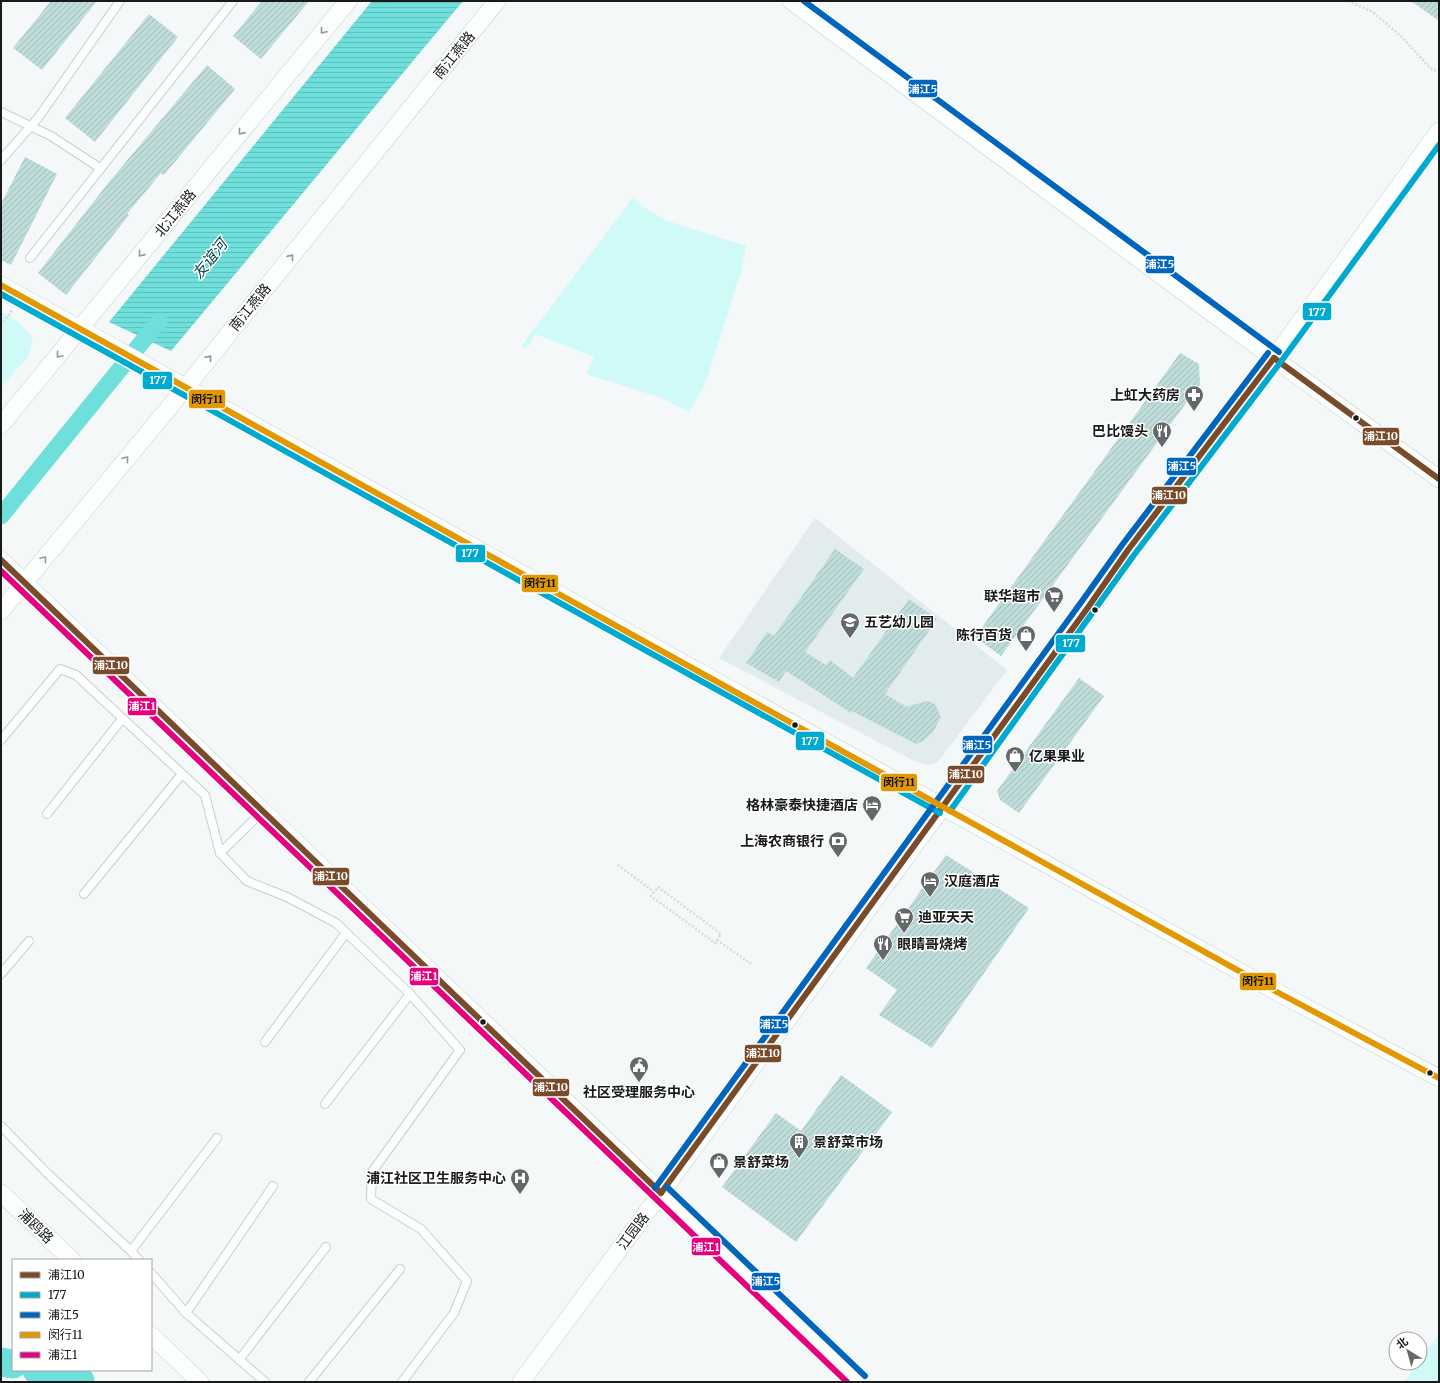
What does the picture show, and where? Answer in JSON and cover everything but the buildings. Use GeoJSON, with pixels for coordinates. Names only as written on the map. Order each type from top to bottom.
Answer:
{"type":"FeatureCollection","features":[{"type":"Feature","properties":{"kind":"street","name":"北江燕路"},"geometry":{"type":"LineString","coordinates":[[1,425],[348,1]]}},
{"type":"Feature","properties":{"kind":"street","name":"南江燕路"},"geometry":{"type":"LineString","coordinates":[[1,611],[186,387],[497,1]]}},
{"type":"Feature","properties":{"kind":"street"},"geometry":{"type":"LineString","coordinates":[[791,1],[1439,479]]}},
{"type":"Feature","properties":{"kind":"street","name":"江园路"},"geometry":{"type":"LineString","coordinates":[[521,1382],[944,806],[1128,550],[1274,358],[1439,132]]}},
{"type":"Feature","properties":{"kind":"street"},"geometry":{"type":"LineString","coordinates":[[1,285],[944,806],[1284,996],[1439,1078]]}},
{"type":"Feature","properties":{"kind":"street"},"geometry":{"type":"LineString","coordinates":[[3,561],[481,1022],[859,1382]]}},
{"type":"Feature","properties":{"kind":"street","name":"浦鸥路"},"geometry":{"type":"LineString","coordinates":[[1,1192],[71,1259]]}},
{"type":"Feature","properties":{"kind":"street"},"geometry":{"type":"LineString","coordinates":[[152,1336],[200,1382]]}},
{"type":"Feature","properties":{"kind":"lane"},"geometry":{"type":"LineString","coordinates":[[1,160],[31,126],[120,1]]}},
{"type":"Feature","properties":{"kind":"lane"},"geometry":{"type":"LineString","coordinates":[[30,258],[232,1]]}},
{"type":"Feature","properties":{"kind":"lane"},"geometry":{"type":"LineString","coordinates":[[1,112],[51,136],[100,168]]}},
{"type":"Feature","properties":{"kind":"lane"},"geometry":{"type":"LineString","coordinates":[[1,740],[60,669],[76,675],[205,795],[220,853],[247,881],[287,897],[336,923],[410,994],[460,1050],[372,1172],[371,1199],[421,1229],[467,1281],[454,1314],[402,1382]]}},
{"type":"Feature","properties":{"kind":"lane"},"geometry":{"type":"LineString","coordinates":[[47,814],[122,719]]}},
{"type":"Feature","properties":{"kind":"lane"},"geometry":{"type":"LineString","coordinates":[[84,894],[182,774]]}},
{"type":"Feature","properties":{"kind":"lane"},"geometry":{"type":"LineString","coordinates":[[220,853],[263,811]]}},
{"type":"Feature","properties":{"kind":"lane"},"geometry":{"type":"LineString","coordinates":[[265,1042],[346,932]]}},
{"type":"Feature","properties":{"kind":"lane"},"geometry":{"type":"LineString","coordinates":[[1,974],[29,941]]}},
{"type":"Feature","properties":{"kind":"lane"},"geometry":{"type":"LineString","coordinates":[[325,1104],[410,994]]}},
{"type":"Feature","properties":{"kind":"lane"},"geometry":{"type":"LineString","coordinates":[[1,1126],[49,1175],[138,1259]]}},
{"type":"Feature","properties":{"kind":"lane"},"geometry":{"type":"LineString","coordinates":[[131,1251],[217,1138]]}},
{"type":"Feature","properties":{"kind":"lane"},"geometry":{"type":"LineString","coordinates":[[186,1313],[273,1186]]}},
{"type":"Feature","properties":{"kind":"lane"},"geometry":{"type":"LineString","coordinates":[[240,1360],[326,1247]]}},
{"type":"Feature","properties":{"kind":"lane"},"geometry":{"type":"LineString","coordinates":[[309,1382],[400,1269]]}},
{"type":"Feature","properties":{"kind":"lane"},"geometry":{"type":"LineString","coordinates":[[152,1274],[186,1313],[265,1382]]}},
{"type":"Feature","properties":{"kind":"path"},"geometry":{"type":"LineString","coordinates":[[1348,1],[1373,12],[1403,38],[1430,68],[1439,72]]}},
{"type":"Feature","properties":{"kind":"path"},"geometry":{"type":"LineString","coordinates":[[618,865],[654,892]]}},
{"type":"Feature","properties":{"kind":"path"},"geometry":{"type":"LineString","coordinates":[[658,887],[721,934],[715,943],[652,896],[654,892],[658,887]]}},
{"type":"Feature","properties":{"kind":"path"},"geometry":{"type":"LineString","coordinates":[[717,940],[751,964]]}},
{"type":"Feature","properties":{"kind":"shaded area"},"geometry":{"type":"Polygon","coordinates":[[[633,198],[664,220],[746,246],[742,269],[708,375],[702,390],[689,412],[659,397],[586,374],[594,357],[535,334],[527,349],[521,346],[633,198]]]}},
{"type":"Feature","properties":{"kind":"shaded area"},"geometry":{"type":"Polygon","coordinates":[[[1,312],[20,323],[33,339],[29,355],[1,388],[1,312]]]}},
{"type":"Feature","properties":{"kind":"shaded area","name":"五艺幼儿园"},"geometry":{"type":"Polygon","coordinates":[[[815,518],[1007,670],[938,762],[930,765],[916,762],[719,658],[815,518]]]}},
{"type":"Feature","properties":{"kind":"shaded area"},"geometry":{"type":"Polygon","coordinates":[[[1439,1334],[1439,1382],[1404,1382],[1412,1371],[1428,1371],[1428,1349],[1439,1334]]]}},
{"type":"Feature","properties":{"kind":"water"},"geometry":{"type":"Polygon","coordinates":[[[372,1],[463,1],[171,351],[109,322],[372,1]]]}},
{"type":"Feature","properties":{"kind":"waterway","name":"友谊河"},"geometry":{"type":"LineString","coordinates":[[1,516],[159,321]]}},
{"type":"Feature","properties":{"kind":"waterway"},"geometry":{"type":"LineString","coordinates":[[1,1362],[12,1364]]}},
{"type":"Feature","properties":{"kind":"waterway"},"geometry":{"type":"LineString","coordinates":[[41,1371],[80,1382]]}},
{"type":"Feature","properties":{"kind":"transit line","name":"浦江5"},"geometry":{"type":"LineString","coordinates":[[804,1],[1279,352]]}},
{"type":"Feature","properties":{"kind":"transit line","name":"177"},"geometry":{"type":"LineString","coordinates":[[950,811],[1134,555],[1280,363],[1439,145]]}},
{"type":"Feature","properties":{"kind":"transit line","name":"闵行11"},"geometry":{"type":"LineString","coordinates":[[1,285],[1277,992],[1439,1078]]}},
{"type":"Feature","properties":{"kind":"transit line","name":"177"},"geometry":{"type":"LineString","coordinates":[[1,294],[940,813]]}},
{"type":"Feature","properties":{"kind":"transit line","name":"浦江5"},"geometry":{"type":"LineString","coordinates":[[655,1188],[1122,545],[1268,353]]}},
{"type":"Feature","properties":{"kind":"transit line","name":"浦江10"},"geometry":{"type":"LineString","coordinates":[[1274,358],[1439,479]]}},
{"type":"Feature","properties":{"kind":"transit line","name":"浦江10"},"geometry":{"type":"LineString","coordinates":[[661,1193],[1089,606],[1128,550],[1274,358]]}},
{"type":"Feature","properties":{"kind":"transit line","name":"浦江10"},"geometry":{"type":"LineString","coordinates":[[1,560],[661,1193]]}},
{"type":"Feature","properties":{"kind":"transit line","name":"浦江1"},"geometry":{"type":"LineString","coordinates":[[1,571],[847,1382]]}},
{"type":"Feature","properties":{"kind":"transit line","name":"浦江5"},"geometry":{"type":"LineString","coordinates":[[667,1187],[865,1376]]}},
{"type":"Feature","properties":{"kind":"place","name":"上虹大药房"},"geometry":{"type":"Point","coordinates":[1194,412]}},
{"type":"Feature","properties":{"kind":"place","name":"巴比馒头"},"geometry":{"type":"Point","coordinates":[1162,448]}},
{"type":"Feature","properties":{"kind":"place","name":"联华超市"},"geometry":{"type":"Point","coordinates":[1054,613]}},
{"type":"Feature","properties":{"kind":"place","name":"五艺幼儿园"},"geometry":{"type":"Point","coordinates":[850,639]}},
{"type":"Feature","properties":{"kind":"place","name":"陈行百货"},"geometry":{"type":"Point","coordinates":[1026,652]}},
{"type":"Feature","properties":{"kind":"place","name":"亿果果业"},"geometry":{"type":"Point","coordinates":[1015,773]}},
{"type":"Feature","properties":{"kind":"place","name":"格林豪泰快捷酒店"},"geometry":{"type":"Point","coordinates":[872,822]}},
{"type":"Feature","properties":{"kind":"place","name":"上海农商银行"},"geometry":{"type":"Point","coordinates":[838,858]}},
{"type":"Feature","properties":{"kind":"place","name":"汉庭酒店"},"geometry":{"type":"Point","coordinates":[930,898]}},
{"type":"Feature","properties":{"kind":"place","name":"迪亚天天"},"geometry":{"type":"Point","coordinates":[904,934]}},
{"type":"Feature","properties":{"kind":"place","name":"眼睛哥烧烤"},"geometry":{"type":"Point","coordinates":[883,961]}},
{"type":"Feature","properties":{"kind":"place","name":"社区受理服务中心"},"geometry":{"type":"Point","coordinates":[639,1083]}},
{"type":"Feature","properties":{"kind":"place","name":"景舒菜市场"},"geometry":{"type":"Point","coordinates":[799,1159]}},
{"type":"Feature","properties":{"kind":"place","name":"景舒菜场"},"geometry":{"type":"Point","coordinates":[719,1179]}},
{"type":"Feature","properties":{"kind":"place","name":"浦江社区卫生服务中心"},"geometry":{"type":"Point","coordinates":[520,1195]}}]}
